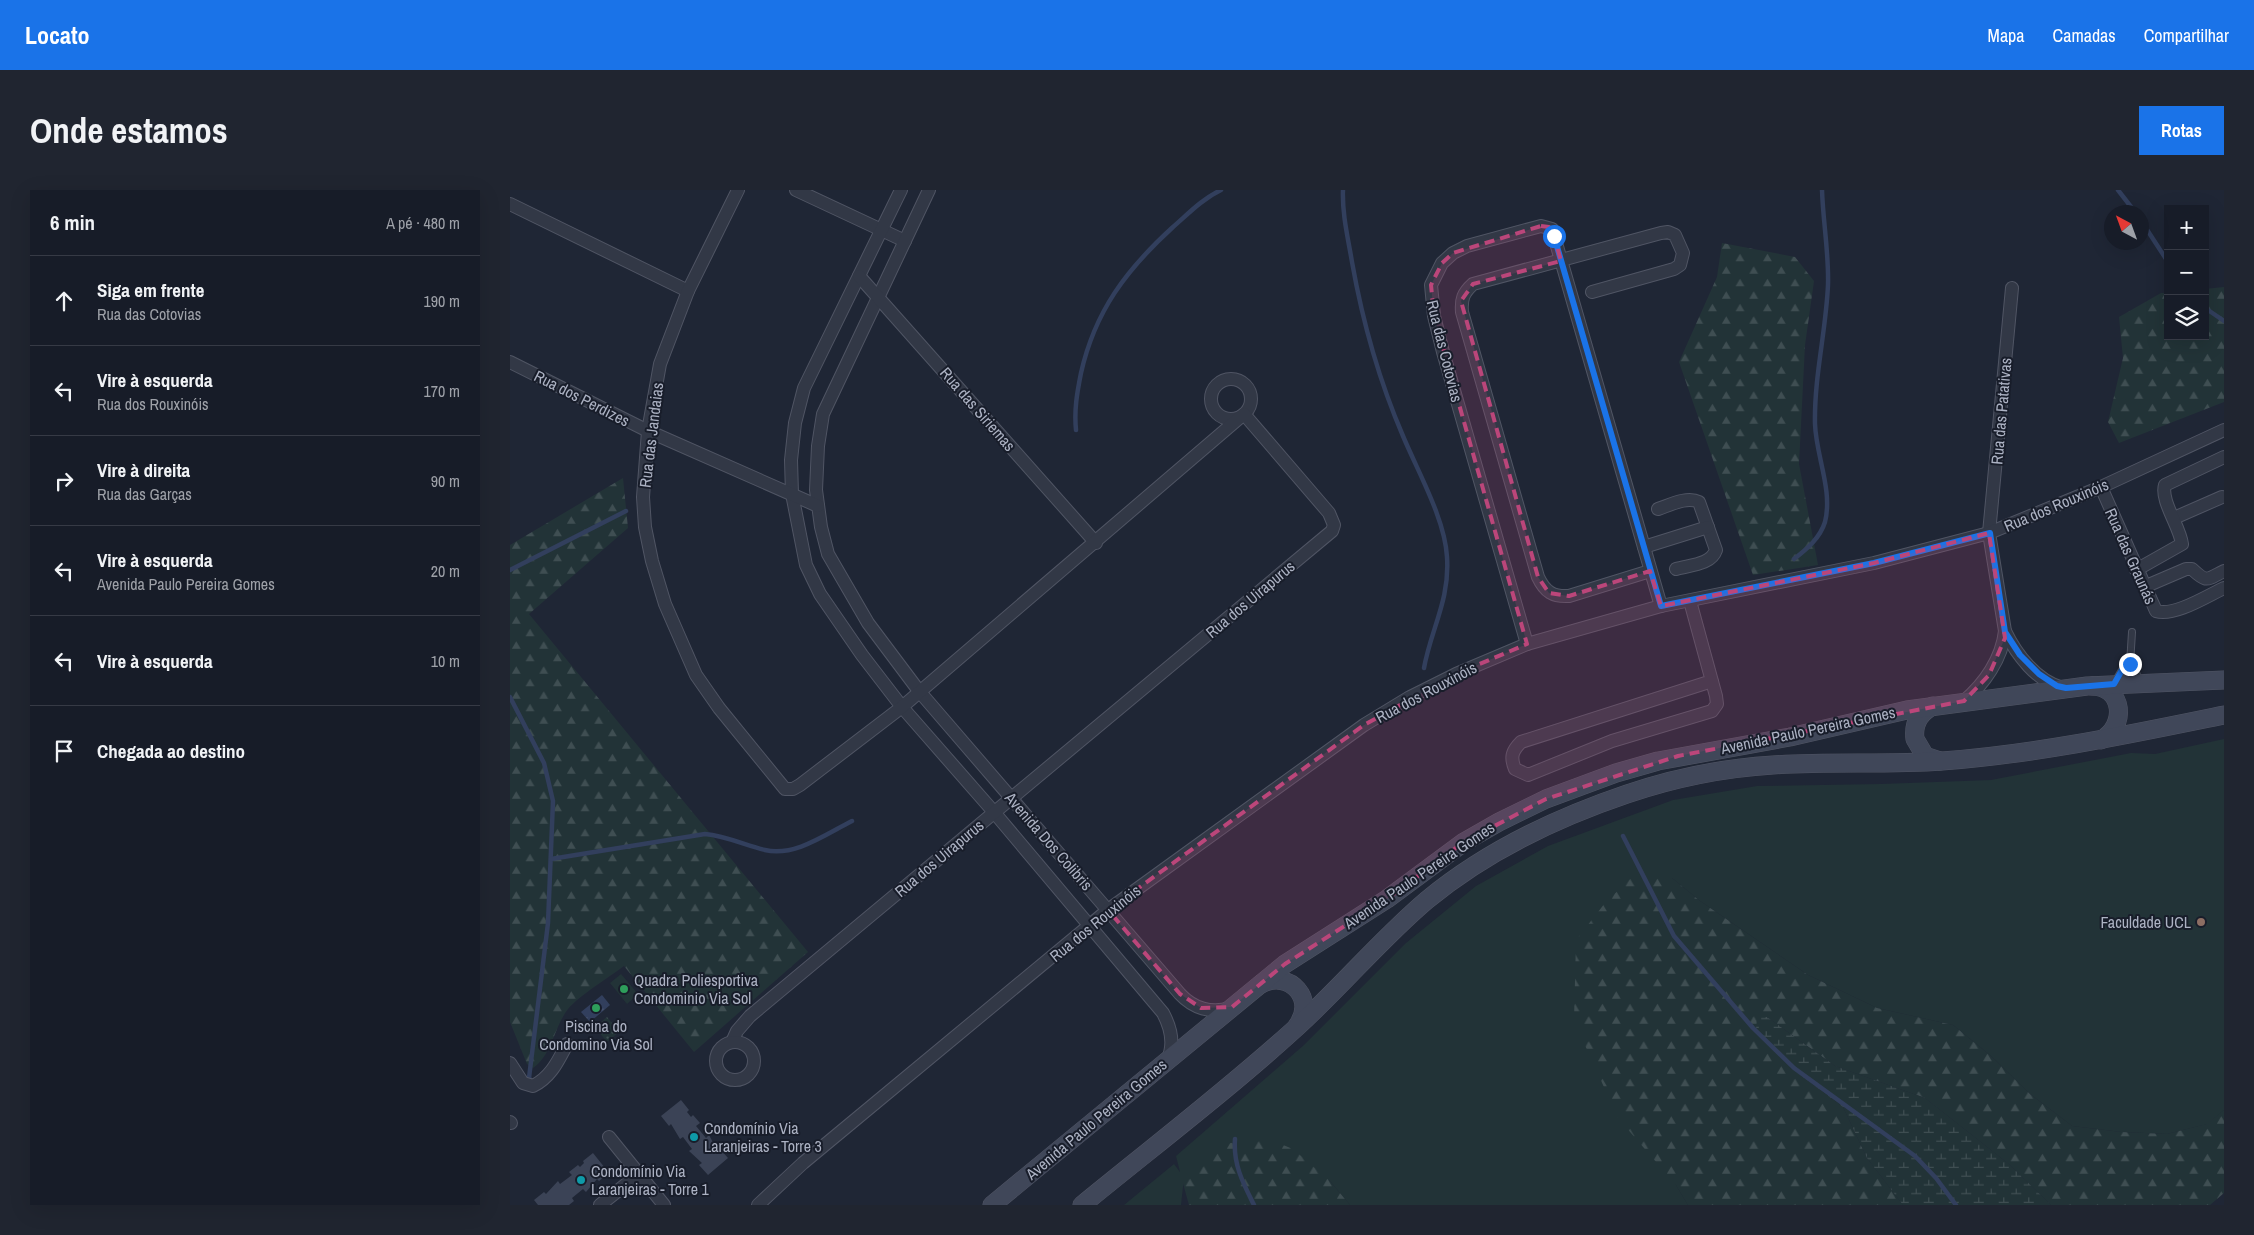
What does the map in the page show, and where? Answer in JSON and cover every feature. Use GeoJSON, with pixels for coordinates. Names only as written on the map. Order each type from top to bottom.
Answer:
{"type":"FeatureCollection","features":[{"type":"Feature","properties":{"kind":"main road","name":"Avenida Paulo Pereira Gomes"},"geometry":{"type":"LineString","coordinates":[[992,1205],[1285,964],[1398,891],[1464,842],[1546,799],[1594,781],[1658,761],[1790,737],[1900,711],[2066,688],[2114,684],[2224,680]]}},
{"type":"Feature","properties":{"kind":"main road"},"geometry":{"type":"LineString","coordinates":[[2087,686],[2105,689],[2112,695],[2119,711],[2118,720],[2109,735],[2093,742]]}},
{"type":"Feature","properties":{"kind":"main road"},"geometry":{"type":"LineString","coordinates":[[1939,705],[1921,714],[1914,733],[1920,751],[1934,760],[1942,761]]}},
{"type":"Feature","properties":{"kind":"main road","name":"Avenida Paulo Pereira Gomes"},"geometry":{"type":"LineString","coordinates":[[1082,1205],[1296,1029],[1398,927],[1449,883],[1502,848],[1559,821],[1628,794],[1727,770],[1793,764],[1891,764],[1942,761],[2093,742],[2224,715]]}},
{"type":"Feature","properties":{"kind":"main road"},"geometry":{"type":"LineString","coordinates":[[1258,985],[1278,979],[1291,983],[1298,989],[1305,1005],[1302,1018],[1296,1029]]}},
{"type":"Feature","properties":{"kind":"street","name":"Rua das Jandaias"},"geometry":{"type":"LineString","coordinates":[[738,190],[688,291],[660,364],[648,431],[643,497],[645,527],[652,561],[665,604],[696,675],[719,708],[781,785],[789,790],[800,785],[919,691]]}},
{"type":"Feature","properties":{"kind":"street"},"geometry":{"type":"LineString","coordinates":[[796,190],[881,231],[905,240]]}},
{"type":"Feature","properties":{"kind":"street","name":"Avenida Dos Colibris"},"geometry":{"type":"LineString","coordinates":[[901,190],[804,388],[795,423],[792,494],[806,565],[820,594],[862,655],[902,706],[994,812],[1165,1017],[1171,1038],[1171,1048],[1166,1061]]}},
{"type":"Feature","properties":{"kind":"street","name":"Avenida Dos Colibris"},"geometry":{"type":"LineString","coordinates":[[929,190],[824,414],[818,446],[816,490],[828,554],[868,623],[919,691],[1187,1001],[1201,1008],[1212,1010],[1232,1007]]}},
{"type":"Feature","properties":{"kind":"street"},"geometry":{"type":"LineString","coordinates":[[510,204],[688,291]]}},
{"type":"Feature","properties":{"kind":"street","name":"Rua das Cotovias"},"geometry":{"type":"LineString","coordinates":[[1526,644],[1434,316],[1431,285],[1442,263],[1453,252],[1467,246],[1541,226],[1552,230],[1661,606]]}},
{"type":"Feature","properties":{"kind":"street"},"geometry":{"type":"LineString","coordinates":[[1592,292],[1674,269],[1680,265],[1683,253],[1676,235],[1668,232],[1661,233],[1473,284],[1465,291],[1461,301],[1462,312],[1535,568],[1543,588],[1560,596],[1650,571]]}},
{"type":"Feature","properties":{"kind":"street","name":"Rua das Siriemas"},"geometry":{"type":"LineString","coordinates":[[859,276],[1096,543]]}},
{"type":"Feature","properties":{"kind":"street","name":"Rua das Patativas"},"geometry":{"type":"LineString","coordinates":[[2005,632],[1990,533],[2012,288]]}},
{"type":"Feature","properties":{"kind":"street","name":"Rua dos Perdizes"},"geometry":{"type":"LineString","coordinates":[[510,362],[648,431],[818,506]]}},
{"type":"Feature","properties":{"kind":"street","name":"Rua dos Uirapurus"},"geometry":{"type":"LineString","coordinates":[[732,1042],[737,1031],[750,1016],[1332,531],[1334,525],[1329,512],[1244,414],[1096,543],[919,691]]}},
{"type":"Feature","properties":{"kind":"street","name":"Rua dos Rouxinóis"},"geometry":{"type":"LineString","coordinates":[[758,1205],[803,1163],[1108,910],[1364,725],[1410,697],[1456,674],[1526,644],[1661,606],[1874,563],[1990,533],[2101,487],[2224,430]]}},
{"type":"Feature","properties":{"kind":"street"},"geometry":{"type":"LineString","coordinates":[[2136,570],[2182,544],[2164,494],[2165,485],[2224,457]]}},
{"type":"Feature","properties":{"kind":"street","name":"Rua das Graunás"},"geometry":{"type":"LineString","coordinates":[[2101,487],[2153,608],[2162,613],[2176,611],[2224,588]]}},
{"type":"Feature","properties":{"kind":"street"},"geometry":{"type":"LineString","coordinates":[[2174,518],[2222,497]]}},
{"type":"Feature","properties":{"kind":"street"},"geometry":{"type":"LineString","coordinates":[[1658,509],[1693,499],[1698,502],[1716,550],[1714,556],[1708,560],[1676,569]]}},
{"type":"Feature","properties":{"kind":"street"},"geometry":{"type":"LineString","coordinates":[[1644,547],[1708,527]]}},
{"type":"Feature","properties":{"kind":"street"},"geometry":{"type":"LineString","coordinates":[[2144,587],[2186,569],[2192,569],[2201,579],[2206,580],[2224,572]]}},
{"type":"Feature","properties":{"kind":"street"},"geometry":{"type":"LineString","coordinates":[[1690,601],[1712,681],[1717,704],[1712,711],[1612,741],[1528,775],[1515,769],[1511,760],[1513,750],[1521,742],[1712,681]]}},
{"type":"Feature","properties":{"kind":"street"},"geometry":{"type":"LineString","coordinates":[[2005,632],[2015,649],[2039,674],[2050,683],[2066,688]]}},
{"type":"Feature","properties":{"kind":"street"},"geometry":{"type":"LineString","coordinates":[[1964,701],[1989,675],[2002,646],[2005,632]]}},
{"type":"Feature","properties":{"kind":"street"},"geometry":{"type":"LineString","coordinates":[[512,1071],[524,1082],[533,1086],[543,1081],[554,1069],[567,1044]]}},
{"type":"Feature","properties":{"kind":"street"},"geometry":{"type":"LineString","coordinates":[[609,1137],[664,1205]]}},
{"type":"Feature","properties":{"kind":"street"},"geometry":{"type":"LineString","coordinates":[[600,1205],[639,1174]]}},
{"type":"Feature","properties":{"kind":"lane"},"geometry":{"type":"LineString","coordinates":[[2132,632],[2130,664],[2135,669],[2139,683]]}},
{"type":"Feature","properties":{"kind":"lane"},"geometry":{"type":"LineString","coordinates":[[2114,684],[2122,670],[2130,664]]}},
{"type":"Feature","properties":{"kind":"highlighted area"},"geometry":{"type":"Polygon","coordinates":[[[1541,226],[1549,227],[1554,235],[1561,261],[1473,284],[1461,301],[1538,577],[1549,593],[1569,596],[1650,571],[1661,606],[1874,563],[1989,533],[2005,638],[1989,675],[1964,701],[1678,756],[1546,799],[1464,842],[1387,899],[1285,964],[1232,1007],[1201,1008],[1180,994],[1108,910],[1364,725],[1456,674],[1527,644],[1434,316],[1431,285],[1442,263],[1453,253],[1541,226]]]}},
{"type":"Feature","properties":{"kind":"green space"},"geometry":{"type":"Polygon","coordinates":[[[1722,243],[1795,257],[1814,281],[1805,345],[1799,464],[1818,565],[1753,575],[1679,362],[1717,277],[1722,243]]]}},
{"type":"Feature","properties":{"kind":"green space"},"geometry":{"type":"Polygon","coordinates":[[[2224,287],[2224,402],[2119,443],[2108,422],[2123,358],[2119,317],[2164,293],[2164,340],[2209,340],[2209,289],[2224,287]]]}},
{"type":"Feature","properties":{"kind":"green space"},"geometry":{"type":"Polygon","coordinates":[[[623,478],[628,528],[529,614],[808,952],[694,1052],[624,966],[587,992],[568,1009],[545,1056],[533,1068],[527,1064],[510,1022],[510,545],[623,478]]]}},
{"type":"Feature","properties":{"kind":"green space"},"geometry":{"type":"Polygon","coordinates":[[[2224,739],[2224,1110],[2208,1124],[2167,1134],[2121,1132],[2072,1126],[2030,1094],[1991,1056],[1953,1025],[1877,1008],[1808,975],[1700,901],[1672,878],[1676,1185],[1688,1205],[1350,1205],[1329,1180],[1184,1178],[1181,1205],[1124,1205],[1174,1164],[1180,1172],[1176,1156],[1304,1045],[1406,943],[1476,886],[1548,846],[1673,800],[1757,786],[1991,780],[2131,753],[2155,754],[2224,739]]]}},
{"type":"Feature","properties":{"kind":"green space"},"geometry":{"type":"Polygon","coordinates":[[[1631,878],[1672,878],[1700,901],[1808,975],[1877,1008],[1953,1025],[1991,1056],[2030,1094],[2072,1126],[2121,1132],[2167,1134],[2207,1124],[2224,1110],[2224,1193],[2210,1205],[2051,1205],[2010,1165],[1925,1098],[1835,1066],[1767,1017],[1757,1017],[1763,1038],[1803,1077],[1843,1107],[1867,1158],[1903,1205],[1688,1205],[1676,1185],[1618,1118],[1574,1021],[1576,940],[1605,903],[1631,878]]]}},
{"type":"Feature","properties":{"kind":"green space","name":"Quadra Poliesportiva Condominio Via Sol"},"geometry":{"type":"Polygon","coordinates":[[[621,974],[638,994],[627,1004],[610,983],[621,974]]]}},
{"type":"Feature","properties":{"kind":"green space"},"geometry":{"type":"Polygon","coordinates":[[[607,1017],[619,1032],[607,1042],[595,1027],[607,1017]]]}},
{"type":"Feature","properties":{"kind":"green space"},"geometry":{"type":"Polygon","coordinates":[[[1757,1017],[1767,1017],[1835,1066],[1925,1098],[2010,1165],[2051,1205],[1903,1205],[1867,1158],[1843,1107],[1803,1077],[1756,1030],[1757,1017]]]}},
{"type":"Feature","properties":{"kind":"green space"},"geometry":{"type":"Polygon","coordinates":[[[1266,1138],[1293,1149],[1329,1180],[1350,1205],[1189,1205],[1181,1176],[1224,1144],[1266,1138]]]}},
{"type":"Feature","properties":{"kind":"water","name":"Piscina do Condomino Via Sol"},"geometry":{"type":"Polygon","coordinates":[[[602,995],[610,1005],[590,1022],[581,1012],[602,995]]]}},
{"type":"Feature","properties":{"kind":"building","name":"Condomínio Via Laranjeiras - Torre 3"},"geometry":{"type":"Polygon","coordinates":[[[681,1100],[689,1110],[687,1112],[691,1117],[693,1115],[700,1123],[696,1126],[706,1138],[709,1135],[717,1150],[720,1149],[728,1158],[708,1175],[699,1165],[702,1163],[689,1151],[692,1149],[683,1137],[680,1139],[671,1124],[669,1126],[661,1116],[681,1100]]]}},
{"type":"Feature","properties":{"kind":"building","name":"Condomínio Via Laranjeiras - Torre 1"},"geometry":{"type":"Polygon","coordinates":[[[593,1153],[609,1173],[599,1181],[597,1179],[586,1192],[583,1189],[572,1198],[574,1201],[569,1205],[538,1205],[534,1200],[544,1192],[546,1194],[558,1181],[560,1184],[572,1175],[569,1172],[578,1165],[580,1167],[584,1163],[583,1161],[593,1153]]]}},
{"type":"Feature","properties":{"kind":"waterway"},"geometry":{"type":"LineString","coordinates":[[1076,430],[1075,415],[1081,373],[1087,351],[1104,311],[1127,276],[1156,243],[1196,207],[1221,190]]}},
{"type":"Feature","properties":{"kind":"waterway"},"geometry":{"type":"LineString","coordinates":[[1343,190],[1344,217],[1352,262],[1372,350],[1394,414],[1430,496],[1445,542],[1447,557],[1446,587],[1424,668]]}},
{"type":"Feature","properties":{"kind":"waterway"},"geometry":{"type":"LineString","coordinates":[[1794,559],[1820,533],[1825,522],[1827,510],[1826,485],[1815,424],[1816,389],[1828,285],[1828,261],[1822,190]]}},
{"type":"Feature","properties":{"kind":"waterway"},"geometry":{"type":"LineString","coordinates":[[2118,190],[2130,205]]}},
{"type":"Feature","properties":{"kind":"waterway"},"geometry":{"type":"LineString","coordinates":[[2149,233],[2164,256]]}},
{"type":"Feature","properties":{"kind":"waterway"},"geometry":{"type":"LineString","coordinates":[[2209,311],[2224,321]]}},
{"type":"Feature","properties":{"kind":"waterway"},"geometry":{"type":"LineString","coordinates":[[510,570],[626,511]]}},
{"type":"Feature","properties":{"kind":"waterway"},"geometry":{"type":"LineString","coordinates":[[510,697],[544,763],[553,801],[548,923],[529,1078],[532,1081]]}},
{"type":"Feature","properties":{"kind":"waterway"},"geometry":{"type":"LineString","coordinates":[[551,859],[705,834],[765,850],[788,850],[810,843],[852,821]]}},
{"type":"Feature","properties":{"kind":"waterway"},"geometry":{"type":"LineString","coordinates":[[1623,836],[1674,936],[1753,1028],[1794,1068],[1915,1156],[1936,1178],[1956,1205]]}},
{"type":"Feature","properties":{"kind":"waterway"},"geometry":{"type":"LineString","coordinates":[[1235,1139],[1237,1165],[1254,1205]]}},
{"type":"Feature","properties":{"kind":"place","name":"Faculdade UCL"},"geometry":{"type":"Point","coordinates":[2201,922]}},
{"type":"Feature","properties":{"kind":"place","name":"Quadra Poliesportiva Condominio Via Sol"},"geometry":{"type":"Point","coordinates":[624,989]}},
{"type":"Feature","properties":{"kind":"place","name":"Piscina do Condomino Via Sol"},"geometry":{"type":"Point","coordinates":[596,1008]}},
{"type":"Feature","properties":{"kind":"place","name":"Condomínio Via Laranjeiras - Torre 3"},"geometry":{"type":"Point","coordinates":[694,1137]}},
{"type":"Feature","properties":{"kind":"place","name":"Condomínio Via Laranjeiras - Torre 1"},"geometry":{"type":"Point","coordinates":[581,1180]}},
{"type":"Feature","properties":{"kind":"route"},"geometry":{"type":"LineString","coordinates":[[1554,236],[1661,606],[1874,563],[1990,533],[1991,552],[2005,632],[2015,649],[2026,662],[2050,683],[2066,688],[2114,684],[2122,670],[2130,664]]}}]}
